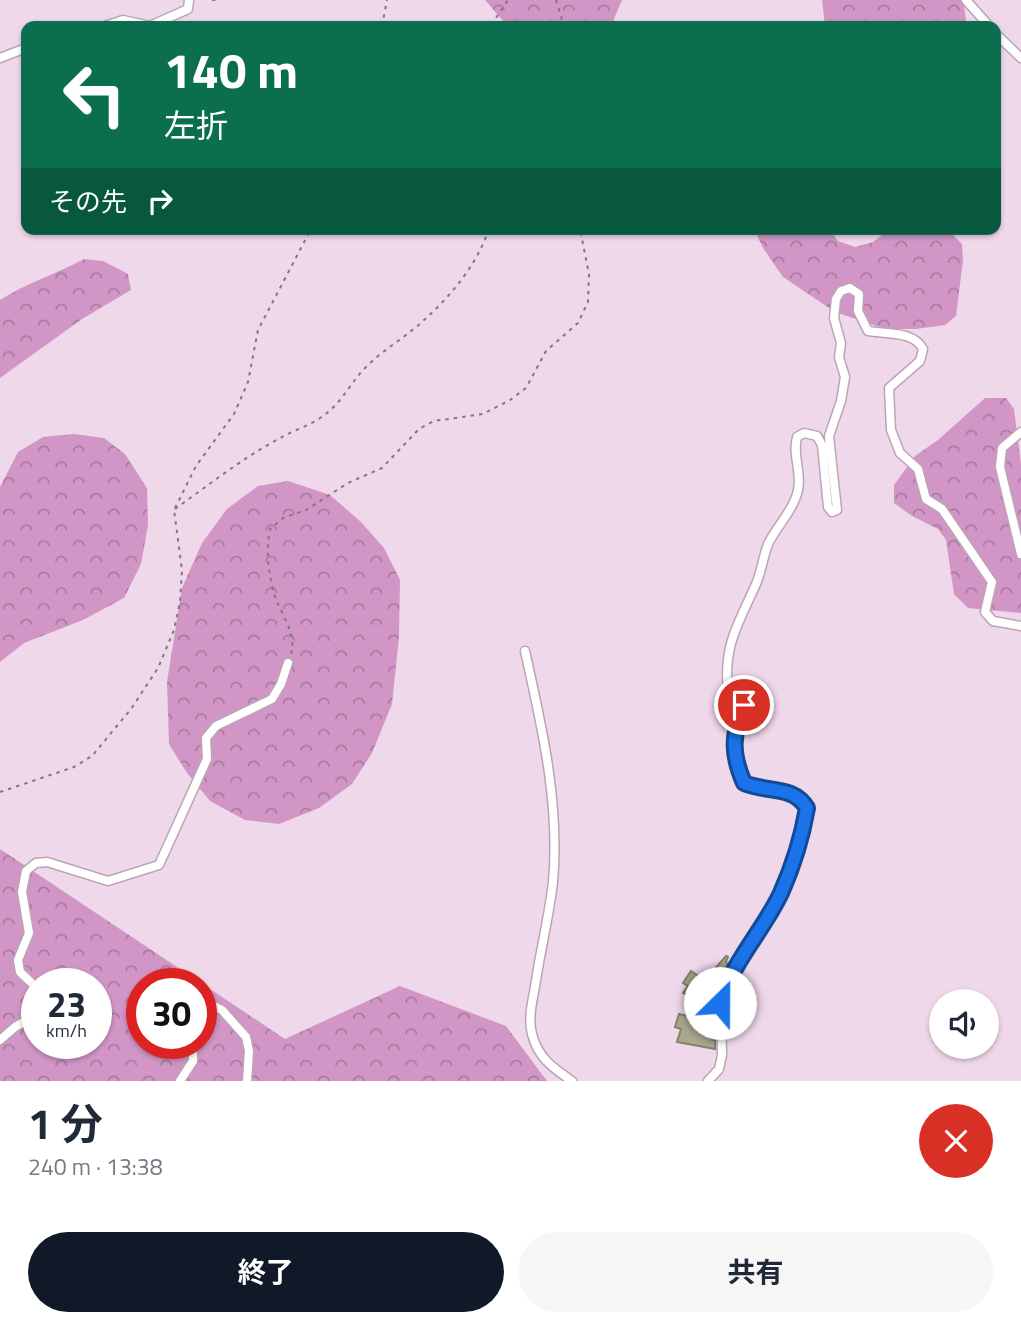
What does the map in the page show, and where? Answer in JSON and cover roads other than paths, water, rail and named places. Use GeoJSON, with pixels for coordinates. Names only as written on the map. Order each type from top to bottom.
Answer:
{"type":"FeatureCollection","features":[{"type":"Feature","properties":{"kind":"street"},"geometry":{"type":"LineString","coordinates":[[161,21],[188,9],[189,0]]}},
{"type":"Feature","properties":{"kind":"street"},"geometry":{"type":"LineString","coordinates":[[966,0],[985,21]]}},
{"type":"Feature","properties":{"kind":"street"},"geometry":{"type":"LineString","coordinates":[[1001,39],[1021,58]]}},
{"type":"Feature","properties":{"kind":"street"},"geometry":{"type":"LineString","coordinates":[[0,58],[21,50]]}},
{"type":"Feature","properties":{"kind":"street"},"geometry":{"type":"LineString","coordinates":[[708,1081],[719,1069],[722,1055],[720,1003],[726,986],[780,894],[804,825],[807,808],[801,798],[787,792],[756,788],[744,783],[734,743],[735,727],[744,705],[728,692],[726,667],[733,632],[758,581],[768,544],[798,491],[799,474],[794,446],[797,437],[804,433],[817,436],[822,444],[828,507],[832,512],[837,510],[829,436],[841,401],[845,377],[839,357],[841,343],[834,318],[836,299],[841,291],[850,288],[859,294],[858,311],[868,331],[911,337],[919,341],[923,349],[920,361],[888,388],[891,430],[900,453],[918,469],[926,499],[942,509],[992,582],[985,611],[993,621],[1021,626]]}},
{"type":"Feature","properties":{"kind":"street"},"geometry":{"type":"LineString","coordinates":[[1021,432],[1002,448],[1000,467],[1021,554]]}},
{"type":"Feature","properties":{"kind":"street"},"geometry":{"type":"LineString","coordinates":[[525,651],[550,776],[554,846],[553,881],[530,1014],[531,1033],[545,1062],[572,1081]]}},
{"type":"Feature","properties":{"kind":"street"},"geometry":{"type":"LineString","coordinates":[[21,973],[18,960],[29,933],[22,892],[26,871],[36,863],[47,862],[108,881],[159,865],[207,759],[206,738],[216,726],[272,699],[281,684],[288,663]]}},
{"type":"Feature","properties":{"kind":"street"},"geometry":{"type":"LineString","coordinates":[[217,1008],[222,1010],[246,1037],[249,1051],[247,1081]]}},
{"type":"Feature","properties":{"kind":"street"},"geometry":{"type":"LineString","coordinates":[[0,1040],[21,1023]]}},
{"type":"Feature","properties":{"kind":"street"},"geometry":{"type":"LineString","coordinates":[[180,1081],[194,1059]]}}]}
